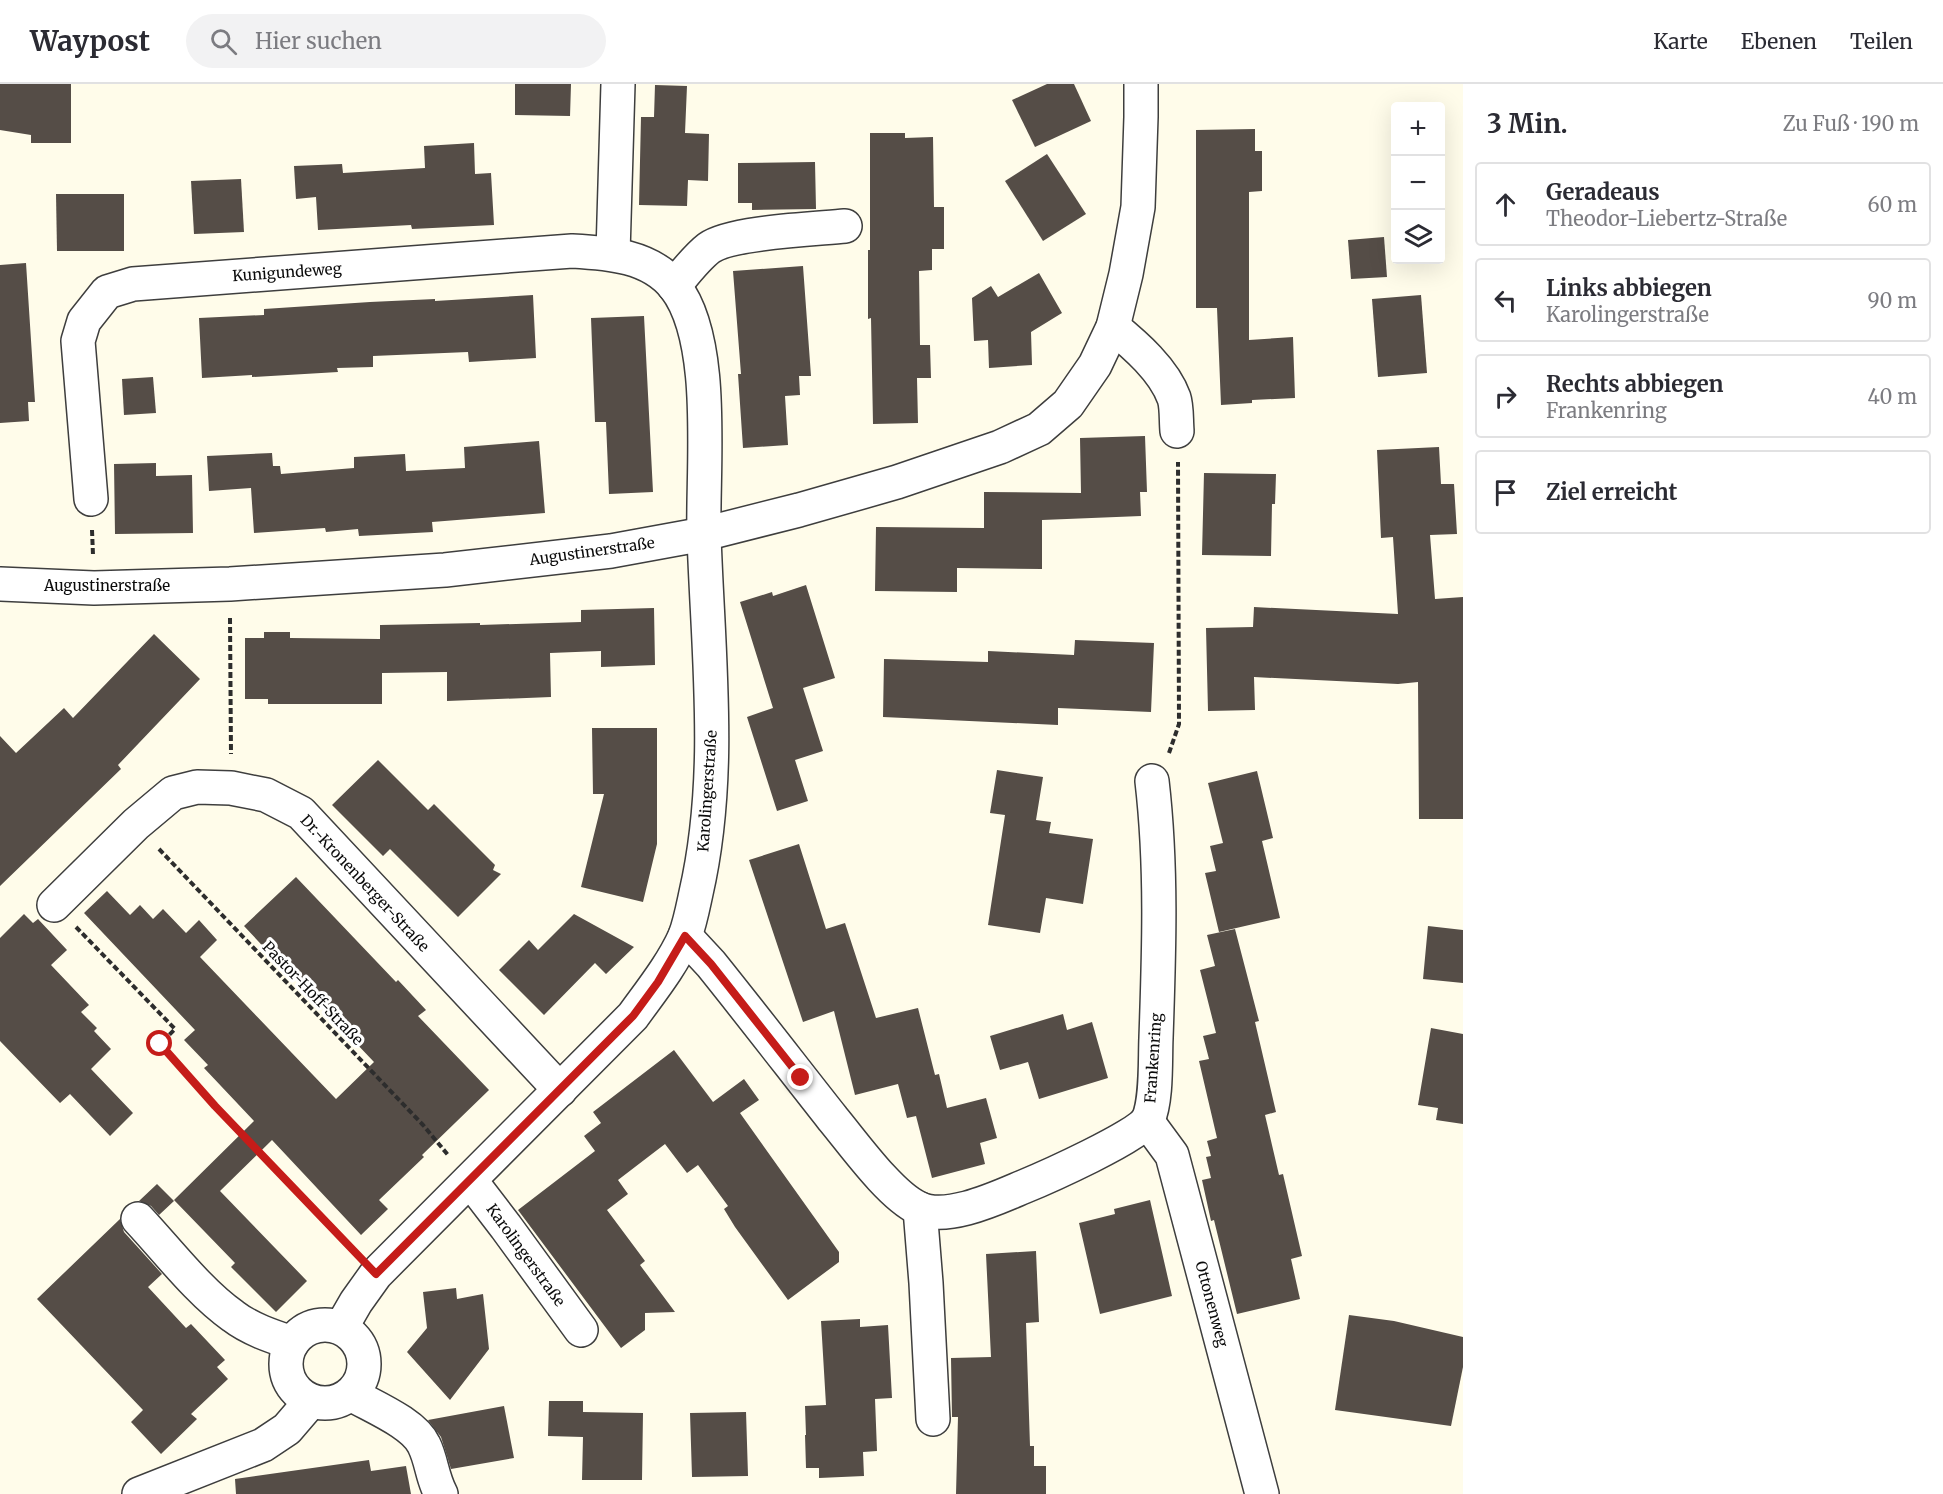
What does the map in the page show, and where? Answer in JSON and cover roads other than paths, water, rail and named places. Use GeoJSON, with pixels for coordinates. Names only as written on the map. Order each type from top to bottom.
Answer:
{"type":"FeatureCollection","features":[{"type":"Feature","properties":{"kind":"street"},"geometry":{"type":"LineString","coordinates":[[613,254],[618,84]]}},
{"type":"Feature","properties":{"kind":"street","name":"Augustinerstraße"},"geometry":{"type":"LineString","coordinates":[[0,584],[94,588],[230,584],[445,570],[611,551],[704,534],[897,482],[1000,447],[1039,429],[1068,404],[1095,365],[1113,327],[1126,274],[1138,207],[1140,84]]}},
{"type":"Feature","properties":{"kind":"street"},"geometry":{"type":"LineString","coordinates":[[674,286],[690,266],[710,247],[731,238],[845,226]]}},
{"type":"Feature","properties":{"kind":"street","name":"Kunigundeweg"},"geometry":{"type":"LineString","coordinates":[[91,499],[78,341],[84,321],[107,292],[133,284],[572,251],[613,254],[648,265],[674,286],[686,304],[698,336],[703,387],[706,494],[704,534]]}},
{"type":"Feature","properties":{"kind":"street"},"geometry":{"type":"LineString","coordinates":[[1113,327],[1140,349],[1157,370],[1174,398],[1177,431]]}},
{"type":"Feature","properties":{"kind":"street","name":"Karolingerstraße"},"geometry":{"type":"LineString","coordinates":[[341,1328],[376,1274],[633,1016],[658,982],[685,936],[697,892],[708,822],[713,730],[704,534]]}},
{"type":"Feature","properties":{"kind":"street","name":"Frankenring"},"geometry":{"type":"LineString","coordinates":[[920,1209],[950,1212],[990,1201],[1045,1178],[1126,1138],[1147,1121],[1154,1093],[1159,936],[1157,829],[1152,781]]}},
{"type":"Feature","properties":{"kind":"street","name":"Dr.-Kronenberger-Straße"},"geometry":{"type":"LineString","coordinates":[[54,905],[136,824],[173,793],[197,787],[231,788],[266,795],[302,813],[560,1090]]}},
{"type":"Feature","properties":{"kind":"street"},"geometry":{"type":"LineString","coordinates":[[685,936],[711,964],[863,1156],[900,1196],[920,1209],[933,1419]]}},
{"type":"Feature","properties":{"kind":"street","name":"Ottonenweg"},"geometry":{"type":"LineString","coordinates":[[1147,1121],[1172,1155],[1262,1494]]}},
{"type":"Feature","properties":{"kind":"street","name":"Karolingerstraße"},"geometry":{"type":"LineString","coordinates":[[470,1180],[581,1330]]}},
{"type":"Feature","properties":{"kind":"street"},"geometry":{"type":"LineString","coordinates":[[138,1219],[227,1312],[254,1329],[292,1344]]}},
{"type":"Feature","properties":{"kind":"street"},"geometry":{"type":"LineString","coordinates":[[323,1325],[341,1328],[357,1341],[363,1359],[361,1378],[351,1394],[338,1401],[324,1404],[311,1401],[297,1391],[287,1377],[286,1360],[292,1344],[304,1330],[323,1325]]}},
{"type":"Feature","properties":{"kind":"street"},"geometry":{"type":"LineString","coordinates":[[351,1394],[410,1427],[424,1443],[435,1484],[441,1494]]}},
{"type":"Feature","properties":{"kind":"street"},"geometry":{"type":"LineString","coordinates":[[139,1494],[263,1445],[287,1429],[311,1401]]}}]}
